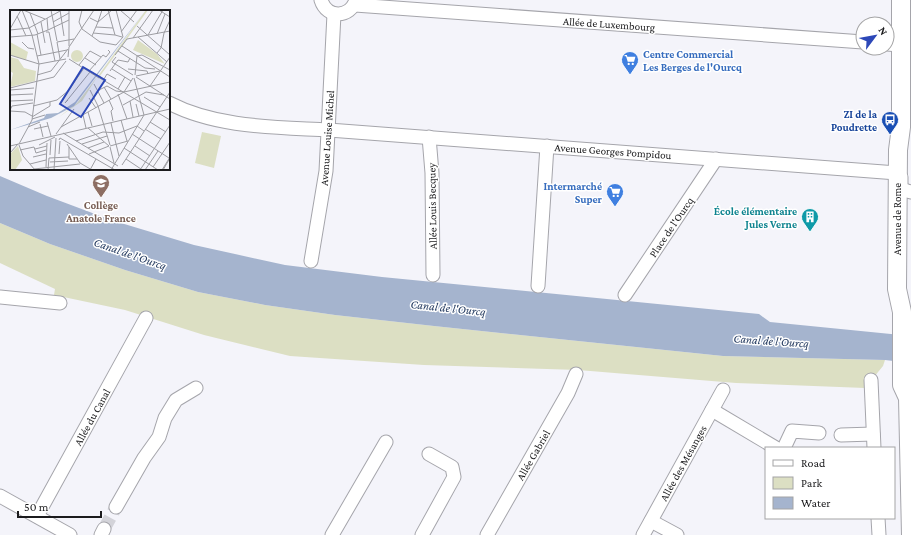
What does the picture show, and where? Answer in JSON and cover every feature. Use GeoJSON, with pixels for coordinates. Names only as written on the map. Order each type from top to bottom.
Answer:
{"type":"FeatureCollection","features":[{"type":"Feature","properties":{"kind":"street"},"geometry":{"type":"LineString","coordinates":[[321,0],[325,8],[334,14],[346,13],[355,2]]}},
{"type":"Feature","properties":{"kind":"street","name":"Avenue de Rome"},"geometry":{"type":"LineString","coordinates":[[895,38],[901,0]]}},
{"type":"Feature","properties":{"kind":"street","name":"Allée de Luxembourg"},"geometry":{"type":"LineString","coordinates":[[355,2],[855,41]]}},
{"type":"Feature","properties":{"kind":"street","name":"Avenue Louise Michel"},"geometry":{"type":"LineString","coordinates":[[311,261],[326,171],[334,14]]}},
{"type":"Feature","properties":{"kind":"street","name":"Avenue de Rome"},"geometry":{"type":"LineString","coordinates":[[895,56],[901,127],[908,159],[909,192],[908,290],[902,316]]}},
{"type":"Feature","properties":{"kind":"street","name":"Avenue Georges Pompidou"},"geometry":{"type":"LineString","coordinates":[[170,103],[209,118],[262,126],[429,137],[897,173]]}},
{"type":"Feature","properties":{"kind":"street","name":"Avenue de Rome"},"geometry":{"type":"LineString","coordinates":[[901,127],[897,173],[897,289],[902,316]]}},
{"type":"Feature","properties":{"kind":"street","name":"Allée Louis Becquey"},"geometry":{"type":"LineString","coordinates":[[429,137],[432,173],[433,275]]}},
{"type":"Feature","properties":{"kind":"street"},"geometry":{"type":"LineString","coordinates":[[538,286],[547,146]]}},
{"type":"Feature","properties":{"kind":"street"},"geometry":{"type":"LineString","coordinates":[[898,150],[902,160],[901,188],[909,192]]}},
{"type":"Feature","properties":{"kind":"street","name":"Place de l'Ourcq"},"geometry":{"type":"LineString","coordinates":[[625,295],[716,159]]}},
{"type":"Feature","properties":{"kind":"street"},"geometry":{"type":"LineString","coordinates":[[0,297],[60,303]]}},
{"type":"Feature","properties":{"kind":"street"},"geometry":{"type":"LineString","coordinates":[[899,535],[897,396],[902,385],[902,316]]}},
{"type":"Feature","properties":{"kind":"street","name":"Allée du Canal"},"geometry":{"type":"LineString","coordinates":[[37,516],[146,318]]}},
{"type":"Feature","properties":{"kind":"street","name":"Allée Gabriel"},"geometry":{"type":"LineString","coordinates":[[487,535],[568,393],[576,374]]}},
{"type":"Feature","properties":{"kind":"street"},"geometry":{"type":"LineString","coordinates":[[871,380],[874,447]]}},
{"type":"Feature","properties":{"kind":"street"},"geometry":{"type":"LineString","coordinates":[[902,385],[908,398],[911,535]]}},
{"type":"Feature","properties":{"kind":"street"},"geometry":{"type":"LineString","coordinates":[[116,507],[144,458],[159,437],[165,418],[176,400],[196,388]]}},
{"type":"Feature","properties":{"kind":"street","name":"Allée des Mésanges"},"geometry":{"type":"LineString","coordinates":[[643,535],[723,390]]}},
{"type":"Feature","properties":{"kind":"street"},"geometry":{"type":"LineString","coordinates":[[712,410],[774,447]]}},
{"type":"Feature","properties":{"kind":"street"},"geometry":{"type":"LineString","coordinates":[[784,447],[792,431],[819,433]]}},
{"type":"Feature","properties":{"kind":"street"},"geometry":{"type":"LineString","coordinates":[[841,435],[873,434]]}},
{"type":"Feature","properties":{"kind":"street"},"geometry":{"type":"LineString","coordinates":[[332,535],[386,442]]}},
{"type":"Feature","properties":{"kind":"street"},"geometry":{"type":"LineString","coordinates":[[422,535],[454,476],[452,467],[428,454]]}},
{"type":"Feature","properties":{"kind":"street"},"geometry":{"type":"LineString","coordinates":[[0,496],[37,516],[63,533]]}},
{"type":"Feature","properties":{"kind":"street"},"geometry":{"type":"LineString","coordinates":[[878,519],[879,535]]}},
{"type":"Feature","properties":{"kind":"street"},"geometry":{"type":"LineString","coordinates":[[651,521],[677,535]]}},
{"type":"Feature","properties":{"kind":"green space"},"geometry":{"type":"Polygon","coordinates":[[[202,132],[221,136],[214,168],[195,163],[202,132]]]}},
{"type":"Feature","properties":{"kind":"green space"},"geometry":{"type":"Polygon","coordinates":[[[0,223],[50,244],[125,270],[198,292],[265,305],[335,315],[723,356],[885,360],[883,366],[865,388],[736,383],[578,370],[424,365],[290,356],[204,335],[125,310],[54,295],[55,289],[0,263],[0,223]]]}},
{"type":"Feature","properties":{"kind":"water","name":"Canal de l'Ourcq"},"geometry":{"type":"Polygon","coordinates":[[[0,176],[47,196],[111,220],[194,245],[285,265],[382,277],[759,314],[770,322],[911,336],[911,363],[885,360],[723,356],[335,315],[265,305],[198,292],[125,270],[50,244],[0,223],[0,176]]]}},
{"type":"Feature","properties":{"kind":"tunnel"},"geometry":{"type":"LineString","coordinates":[[104,529],[116,507]]}},
{"type":"Feature","properties":{"kind":"place","name":"Centre Commercial Les Berges de l'Ourcq"},"geometry":{"type":"Point","coordinates":[630,75]}},
{"type":"Feature","properties":{"kind":"place","name":"ZI de la Poudrette"},"geometry":{"type":"Point","coordinates":[890,135]}},
{"type":"Feature","properties":{"kind":"place","name":"Collège Anatole France"},"geometry":{"type":"Point","coordinates":[101,198]}},
{"type":"Feature","properties":{"kind":"place","name":"Intermarché Super"},"geometry":{"type":"Point","coordinates":[615,207]}},
{"type":"Feature","properties":{"kind":"place","name":"École élémentaire Jules Verne"},"geometry":{"type":"Point","coordinates":[810,232]}}]}
